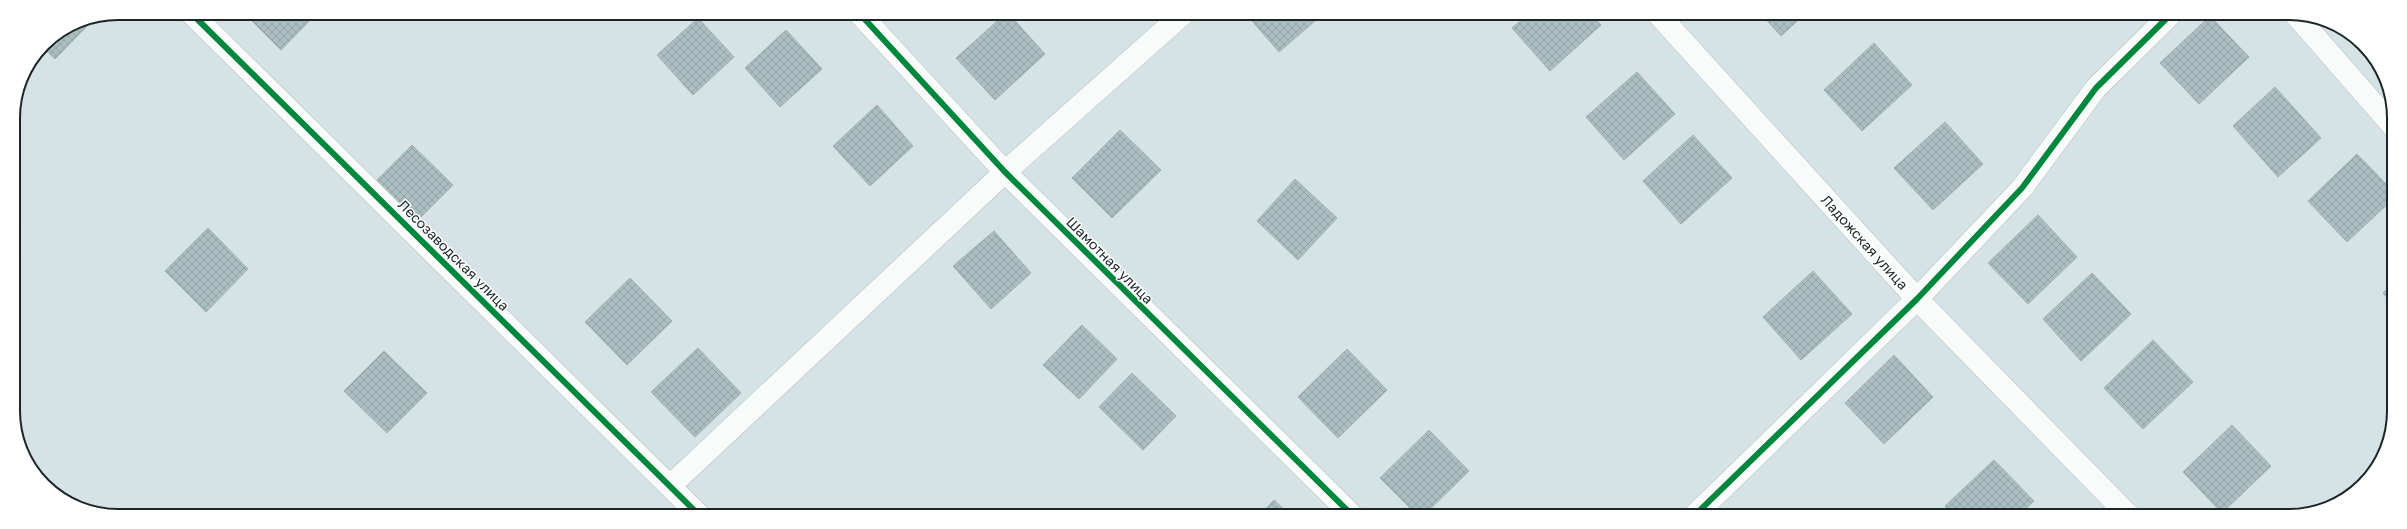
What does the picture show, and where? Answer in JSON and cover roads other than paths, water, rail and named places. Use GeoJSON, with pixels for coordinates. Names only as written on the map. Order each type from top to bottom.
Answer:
{"type":"FeatureCollection","features":[{"type":"Feature","properties":{"kind":"street","name":"Лесозаводская улица"},"geometry":{"type":"LineString","coordinates":[[198,20],[694,509]]}},
{"type":"Feature","properties":{"kind":"street","name":"Шамотная улица"},"geometry":{"type":"LineString","coordinates":[[866,20],[1005,172],[1346,509]]}},
{"type":"Feature","properties":{"kind":"street"},"geometry":{"type":"LineString","coordinates":[[670,486],[1005,172],[1176,20]]}},
{"type":"Feature","properties":{"kind":"street","name":"Ладожская улица"},"geometry":{"type":"LineString","coordinates":[[1663,20],[1917,299],[2122,509]]}},
{"type":"Feature","properties":{"kind":"street"},"geometry":{"type":"LineString","coordinates":[[1701,509],[1917,299],[2022,188],[2096,88],[2165,20]]}},
{"type":"Feature","properties":{"kind":"street"},"geometry":{"type":"LineString","coordinates":[[2301,21],[2387,119]]}}]}
